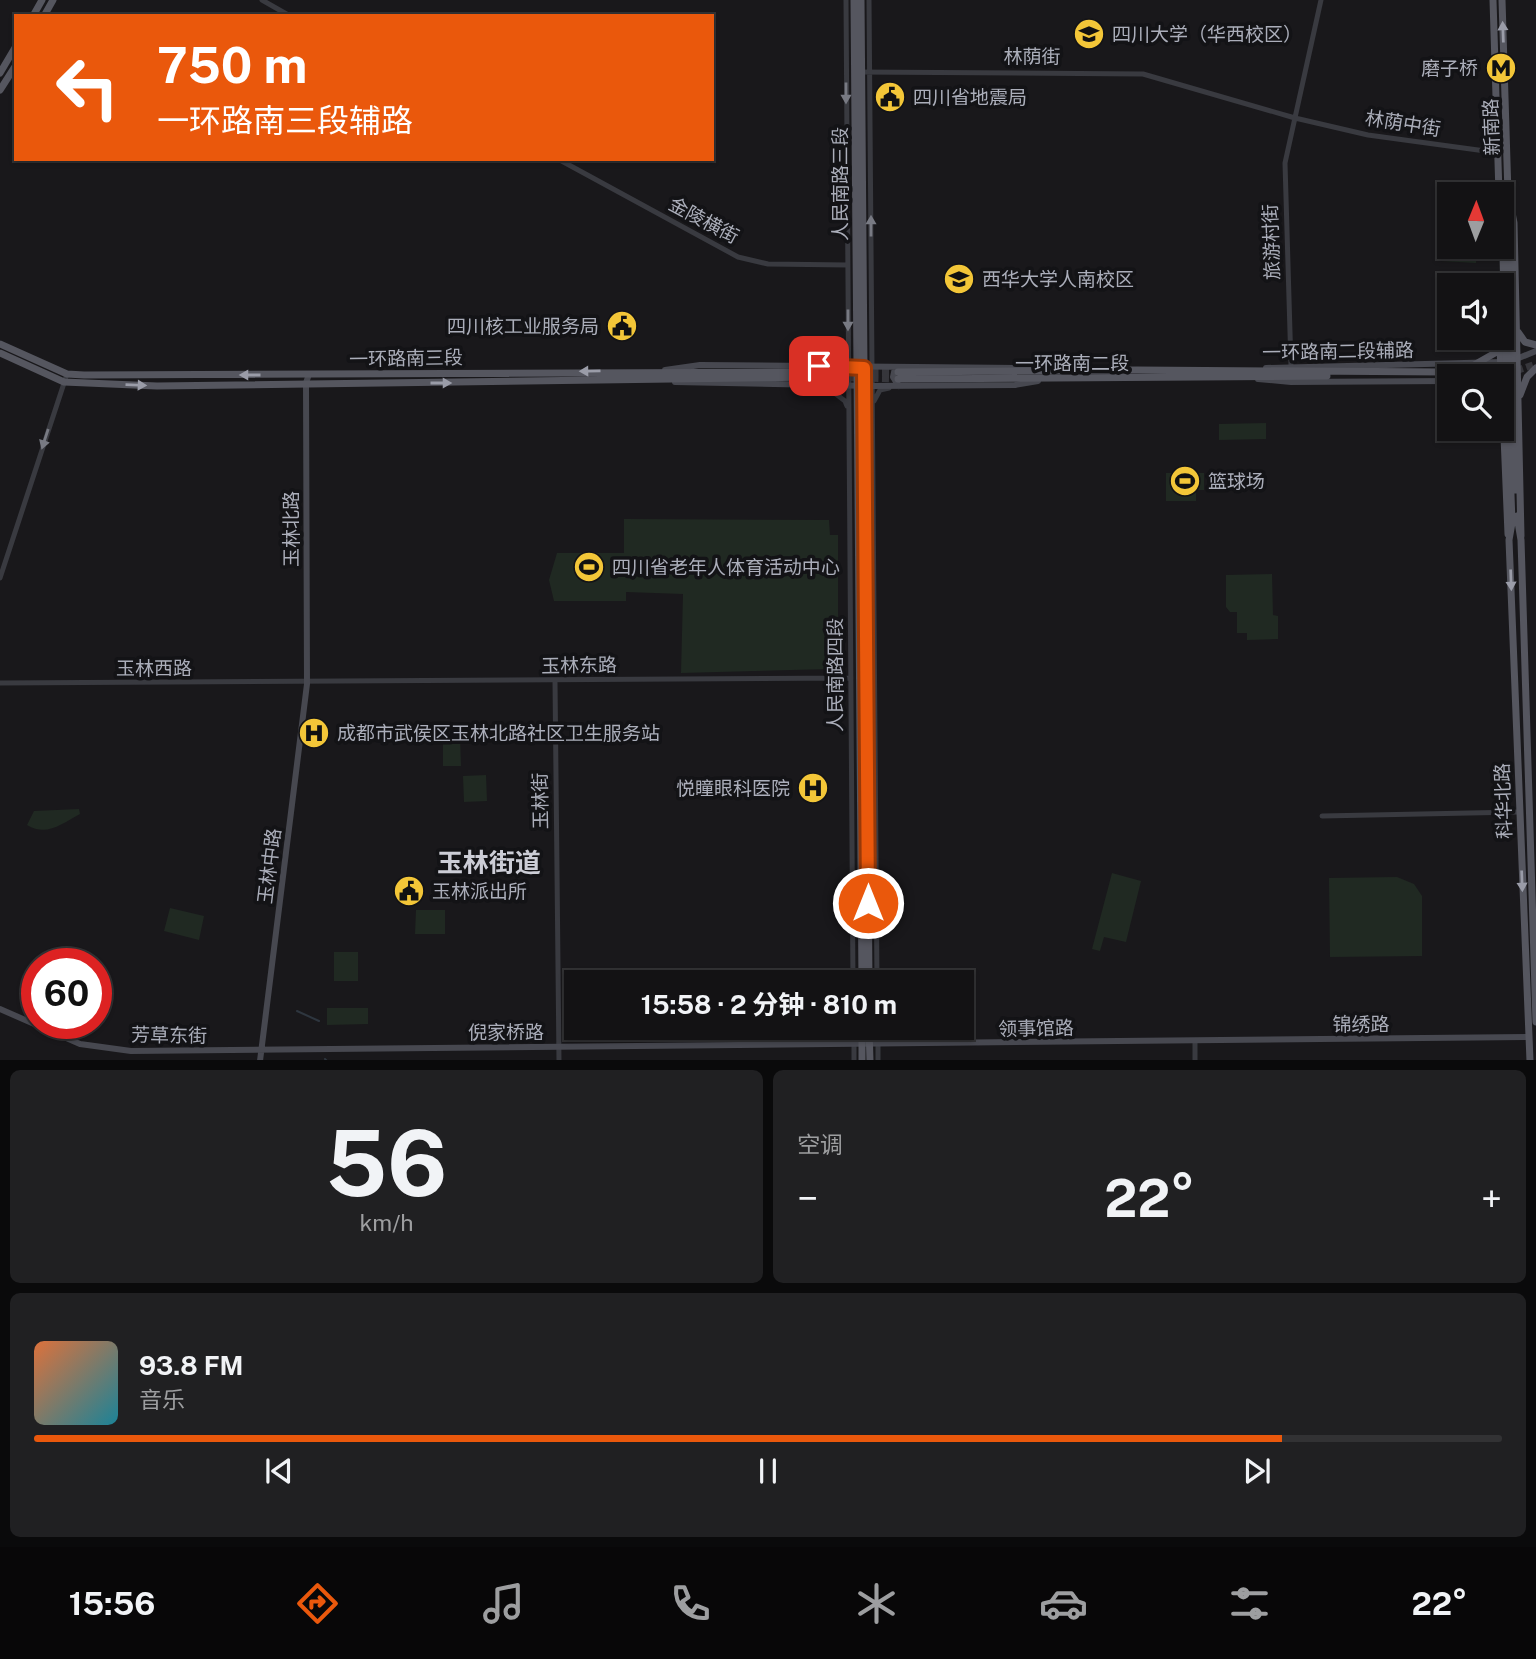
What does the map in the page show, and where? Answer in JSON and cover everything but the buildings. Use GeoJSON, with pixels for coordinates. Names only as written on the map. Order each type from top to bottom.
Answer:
{"type":"FeatureCollection","features":[{"type":"Feature","properties":{"kind":"main road","name":"人民南路三段"},"geometry":{"type":"LineString","coordinates":[[854,0],[858,72]]}},
{"type":"Feature","properties":{"kind":"main road","name":"人民南路三段"},"geometry":{"type":"LineString","coordinates":[[860,368],[858,72],[861,0]]}},
{"type":"Feature","properties":{"kind":"main road","name":"新南路"},"geometry":{"type":"LineString","coordinates":[[1493,0],[1498,182]]}},
{"type":"Feature","properties":{"kind":"main road","name":"新南路"},"geometry":{"type":"LineString","coordinates":[[1502,0],[1508,182]]}},
{"type":"Feature","properties":{"kind":"main road"},"geometry":{"type":"LineString","coordinates":[[0,74],[14,50]]}},
{"type":"Feature","properties":{"kind":"main road"},"geometry":{"type":"LineString","coordinates":[[0,90],[14,68]]}},
{"type":"Feature","properties":{"kind":"main road","name":"科华北路"},"geometry":{"type":"LineString","coordinates":[[1514,223],[1524,521],[1521,540]]}},
{"type":"Feature","properties":{"kind":"main road"},"geometry":{"type":"LineString","coordinates":[[1514,320],[1516,310]]}},
{"type":"Feature","properties":{"kind":"main road"},"geometry":{"type":"LineString","coordinates":[[1517,328],[1525,342],[1536,345]]}},
{"type":"Feature","properties":{"kind":"main road","name":"一环路南三段"},"geometry":{"type":"LineString","coordinates":[[0,344],[65,378]]}},
{"type":"Feature","properties":{"kind":"main road"},"geometry":{"type":"LineString","coordinates":[[1477,364],[1496,350]]}},
{"type":"Feature","properties":{"kind":"main road"},"geometry":{"type":"LineString","coordinates":[[1500,350],[1500,362]]}},
{"type":"Feature","properties":{"kind":"main road","name":"一环路南二段辅路"},"geometry":{"type":"LineString","coordinates":[[1483,364],[1517,360],[1536,352]]}},
{"type":"Feature","properties":{"kind":"main road","name":"一环路南三段"},"geometry":{"type":"LineString","coordinates":[[0,354],[65,378],[157,386],[373,373],[658,371],[819,377]]}},
{"type":"Feature","properties":{"kind":"main road","name":"一环路南二段辅路"},"geometry":{"type":"LineString","coordinates":[[1245,374],[1291,366],[1437,365]]}},
{"type":"Feature","properties":{"kind":"main road"},"geometry":{"type":"LineString","coordinates":[[819,377],[830,366],[884,368],[897,378]]}},
{"type":"Feature","properties":{"kind":"main road"},"geometry":{"type":"LineString","coordinates":[[1514,376],[1536,367]]}},
{"type":"Feature","properties":{"kind":"main road"},"geometry":{"type":"LineString","coordinates":[[1514,389],[1518,394],[1536,367]]}},
{"type":"Feature","properties":{"kind":"main road"},"geometry":{"type":"LineString","coordinates":[[860,368],[861,386]]}},
{"type":"Feature","properties":{"kind":"main road","name":"一环路南二段"},"geometry":{"type":"LineString","coordinates":[[897,378],[1044,370],[1245,374]]}},
{"type":"Feature","properties":{"kind":"main road"},"geometry":{"type":"LineString","coordinates":[[373,373],[368,378],[373,382]]}},
{"type":"Feature","properties":{"kind":"main road"},"geometry":{"type":"LineString","coordinates":[[1245,374],[1437,377]]}},
{"type":"Feature","properties":{"kind":"main road","name":"一环路南二段"},"geometry":{"type":"LineString","coordinates":[[897,378],[1043,379],[1245,374]]}},
{"type":"Feature","properties":{"kind":"main road"},"geometry":{"type":"LineString","coordinates":[[819,377],[861,386],[897,378]]}},
{"type":"Feature","properties":{"kind":"main road","name":"一环路南三段"},"geometry":{"type":"LineString","coordinates":[[307,378],[373,382],[653,381],[819,377]]}},
{"type":"Feature","properties":{"kind":"main road","name":"玉林北路"},"geometry":{"type":"LineString","coordinates":[[307,378],[307,684]]}},
{"type":"Feature","properties":{"kind":"main road","name":"人民南路四段"},"geometry":{"type":"LineString","coordinates":[[861,386],[862,970]]}},
{"type":"Feature","properties":{"kind":"main road","name":"人民南路四段"},"geometry":{"type":"LineString","coordinates":[[861,386],[869,970]]}},
{"type":"Feature","properties":{"kind":"main road","name":"科华北路"},"geometry":{"type":"LineString","coordinates":[[1504,441],[1530,1060]]}},
{"type":"Feature","properties":{"kind":"main road","name":"科华北路"},"geometry":{"type":"LineString","coordinates":[[1509,540],[1512,523],[1511,441]]}},
{"type":"Feature","properties":{"kind":"main road","name":"科华北路"},"geometry":{"type":"LineString","coordinates":[[1511,441],[1517,522],[1521,540],[1536,1022]]}},
{"type":"Feature","properties":{"kind":"main road","name":"玉林中路"},"geometry":{"type":"LineString","coordinates":[[260,1060],[307,684]]}},
{"type":"Feature","properties":{"kind":"main road","name":"芳草东街"},"geometry":{"type":"LineString","coordinates":[[0,1009],[60,1037],[90,1046],[131,1051],[261,1051]]}},
{"type":"Feature","properties":{"kind":"main road","name":"锦绣路"},"geometry":{"type":"LineString","coordinates":[[1195,1041],[1527,1037]]}},
{"type":"Feature","properties":{"kind":"main road"},"geometry":{"type":"LineString","coordinates":[[865,1040],[870,1060]]}},
{"type":"Feature","properties":{"kind":"main road"},"geometry":{"type":"LineString","coordinates":[[862,1060],[867,1040]]}},
{"type":"Feature","properties":{"kind":"main road","name":"领事馆路"},"geometry":{"type":"LineString","coordinates":[[866,1045],[1195,1041]]}},
{"type":"Feature","properties":{"kind":"main road","name":"倪家桥路"},"geometry":{"type":"LineString","coordinates":[[261,1051],[866,1045]]}},
{"type":"Feature","properties":{"kind":"street"},"geometry":{"type":"LineString","coordinates":[[262,0],[286,14]]}},
{"type":"Feature","properties":{"kind":"street","name":"人民南路三段"},"geometry":{"type":"LineString","coordinates":[[846,0],[858,72],[872,354],[860,368],[848,348],[848,265],[858,72],[869,0]]}},
{"type":"Feature","properties":{"kind":"street","name":"旅游村街"},"geometry":{"type":"LineString","coordinates":[[1291,366],[1285,163],[1321,0]]}},
{"type":"Feature","properties":{"kind":"street","name":"林荫街"},"geometry":{"type":"LineString","coordinates":[[858,72],[1143,74],[1295,118]]}},
{"type":"Feature","properties":{"kind":"street","name":"林荫中街"},"geometry":{"type":"LineString","coordinates":[[1295,118],[1368,135],[1507,154]]}},
{"type":"Feature","properties":{"kind":"street","name":"金陵横街"},"geometry":{"type":"LineString","coordinates":[[562,161],[738,257],[768,264],[848,265]]}},
{"type":"Feature","properties":{"kind":"street"},"geometry":{"type":"LineString","coordinates":[[830,366],[839,363],[848,348]]}},
{"type":"Feature","properties":{"kind":"street"},"geometry":{"type":"LineString","coordinates":[[872,354],[884,368]]}},
{"type":"Feature","properties":{"kind":"street","name":"人民南路四段"},"geometry":{"type":"LineString","coordinates":[[860,368],[861,386],[872,404],[877,970]]}},
{"type":"Feature","properties":{"kind":"street"},"geometry":{"type":"LineString","coordinates":[[819,377],[845,401],[849,410]]}},
{"type":"Feature","properties":{"kind":"street"},"geometry":{"type":"LineString","coordinates":[[0,578],[65,378]]}},
{"type":"Feature","properties":{"kind":"street"},"geometry":{"type":"LineString","coordinates":[[872,404],[880,390],[897,378]]}},
{"type":"Feature","properties":{"kind":"street","name":"人民南路四段"},"geometry":{"type":"LineString","coordinates":[[853,970],[849,410],[861,386]]}},
{"type":"Feature","properties":{"kind":"street","name":"玉林东路"},"geometry":{"type":"LineString","coordinates":[[307,684],[851,678]]}},
{"type":"Feature","properties":{"kind":"street","name":"玉林街"},"geometry":{"type":"LineString","coordinates":[[555,681],[559,1060]]}},
{"type":"Feature","properties":{"kind":"street","name":"玉林西路"},"geometry":{"type":"LineString","coordinates":[[0,683],[307,684]]}},
{"type":"Feature","properties":{"kind":"street"},"geometry":{"type":"LineString","coordinates":[[1322,816],[1519,812]]}},
{"type":"Feature","properties":{"kind":"street"},"geometry":{"type":"LineString","coordinates":[[863,1040],[878,1060]]}},
{"type":"Feature","properties":{"kind":"street"},"geometry":{"type":"LineString","coordinates":[[854,1060],[869,1040]]}},
{"type":"Feature","properties":{"kind":"street"},"geometry":{"type":"LineString","coordinates":[[1195,1041],[1195,1060]]}},
{"type":"Feature","properties":{"kind":"shaded area"},"geometry":{"type":"Polygon","coordinates":[[[1441,259],[1476,259],[1476,263],[1441,259]]]}},
{"type":"Feature","properties":{"kind":"shaded area"},"geometry":{"type":"Polygon","coordinates":[[[1266,423],[1266,439],[1219,440],[1219,424],[1266,423]]]}},
{"type":"Feature","properties":{"kind":"shaded area","name":"篮球场"},"geometry":{"type":"Polygon","coordinates":[[[1166,473],[1204,473],[1204,490],[1196,490],[1196,501],[1166,501],[1166,473]]]}},
{"type":"Feature","properties":{"kind":"shaded area"},"geometry":{"type":"Polygon","coordinates":[[[624,519],[829,520],[830,535],[838,535],[838,662],[831,669],[681,673],[683,594],[626,592],[626,601],[554,601],[549,580],[557,553],[624,553],[624,519]]]}},
{"type":"Feature","properties":{"kind":"shaded area"},"geometry":{"type":"Polygon","coordinates":[[[1272,574],[1273,615],[1278,616],[1278,639],[1247,640],[1247,633],[1237,633],[1237,612],[1230,612],[1226,607],[1226,575],[1272,574]]]}},
{"type":"Feature","properties":{"kind":"shaded area"},"geometry":{"type":"Polygon","coordinates":[[[443,736],[460,736],[461,766],[443,766],[443,736]]]}},
{"type":"Feature","properties":{"kind":"shaded area"},"geometry":{"type":"Polygon","coordinates":[[[486,775],[487,801],[464,802],[463,776],[486,775]]]}},
{"type":"Feature","properties":{"kind":"shaded area"},"geometry":{"type":"Polygon","coordinates":[[[79,809],[80,814],[54,828],[41,830],[27,825],[34,811],[79,809]]]}},
{"type":"Feature","properties":{"kind":"shaded area"},"geometry":{"type":"Polygon","coordinates":[[[1112,873],[1141,881],[1126,942],[1104,937],[1100,951],[1092,949],[1112,873]]]}},
{"type":"Feature","properties":{"kind":"shaded area"},"geometry":{"type":"Polygon","coordinates":[[[1397,877],[1414,884],[1422,896],[1422,956],[1330,957],[1329,878],[1397,877]]]}},
{"type":"Feature","properties":{"kind":"shaded area"},"geometry":{"type":"Polygon","coordinates":[[[170,908],[204,916],[199,940],[164,931],[170,908]]]}},
{"type":"Feature","properties":{"kind":"shaded area"},"geometry":{"type":"Polygon","coordinates":[[[416,910],[445,910],[445,934],[415,934],[416,910]]]}},
{"type":"Feature","properties":{"kind":"shaded area"},"geometry":{"type":"Polygon","coordinates":[[[334,952],[358,952],[358,981],[334,981],[334,952]]]}},
{"type":"Feature","properties":{"kind":"shaded area"},"geometry":{"type":"Polygon","coordinates":[[[327,1008],[368,1008],[368,1024],[327,1025],[327,1008]]]}},
{"type":"Feature","properties":{"kind":"waterway"},"geometry":{"type":"LineString","coordinates":[[297,1011],[319,1021]]}},
{"type":"Feature","properties":{"kind":"tunnel"},"geometry":{"type":"LineString","coordinates":[[1514,371],[1536,364]]}},
{"type":"Feature","properties":{"kind":"tunnel"},"geometry":{"type":"LineString","coordinates":[[819,372],[897,372]]}},
{"type":"Feature","properties":{"kind":"tunnel"},"geometry":{"type":"LineString","coordinates":[[819,377],[898,379]]}},
{"type":"Feature","properties":{"kind":"place","name":"四川大学（华西校区）"},"geometry":{"type":"Point","coordinates":[1089,34]}},
{"type":"Feature","properties":{"kind":"place","name":"磨子桥"},"geometry":{"type":"Point","coordinates":[1501,68]}},
{"type":"Feature","properties":{"kind":"place","name":"四川省地震局"},"geometry":{"type":"Point","coordinates":[890,97]}},
{"type":"Feature","properties":{"kind":"place","name":"西华大学人南校区"},"geometry":{"type":"Point","coordinates":[959,279]}},
{"type":"Feature","properties":{"kind":"place","name":"四川核工业服务局"},"geometry":{"type":"Point","coordinates":[622,326]}},
{"type":"Feature","properties":{"kind":"place","name":"篮球场"},"geometry":{"type":"Point","coordinates":[1185,481]}},
{"type":"Feature","properties":{"kind":"place","name":"四川省老年人体育活动中心"},"geometry":{"type":"Point","coordinates":[589,567]}},
{"type":"Feature","properties":{"kind":"place","name":"成都市武侯区玉林北路社区卫生服务站"},"geometry":{"type":"Point","coordinates":[314,733]}},
{"type":"Feature","properties":{"kind":"place","name":"悦瞳眼科医院"},"geometry":{"type":"Point","coordinates":[813,788]}},
{"type":"Feature","properties":{"kind":"place","name":"玉林派出所"},"geometry":{"type":"Point","coordinates":[409,891]}},
{"type":"Feature","properties":{"kind":"district","name":"玉林街道"},"geometry":{"type":"Point","coordinates":[489,863]}},
{"type":"Feature","properties":{"kind":"route"},"geometry":{"type":"LineString","coordinates":[[819,366],[864,368],[868,903]]}}]}
